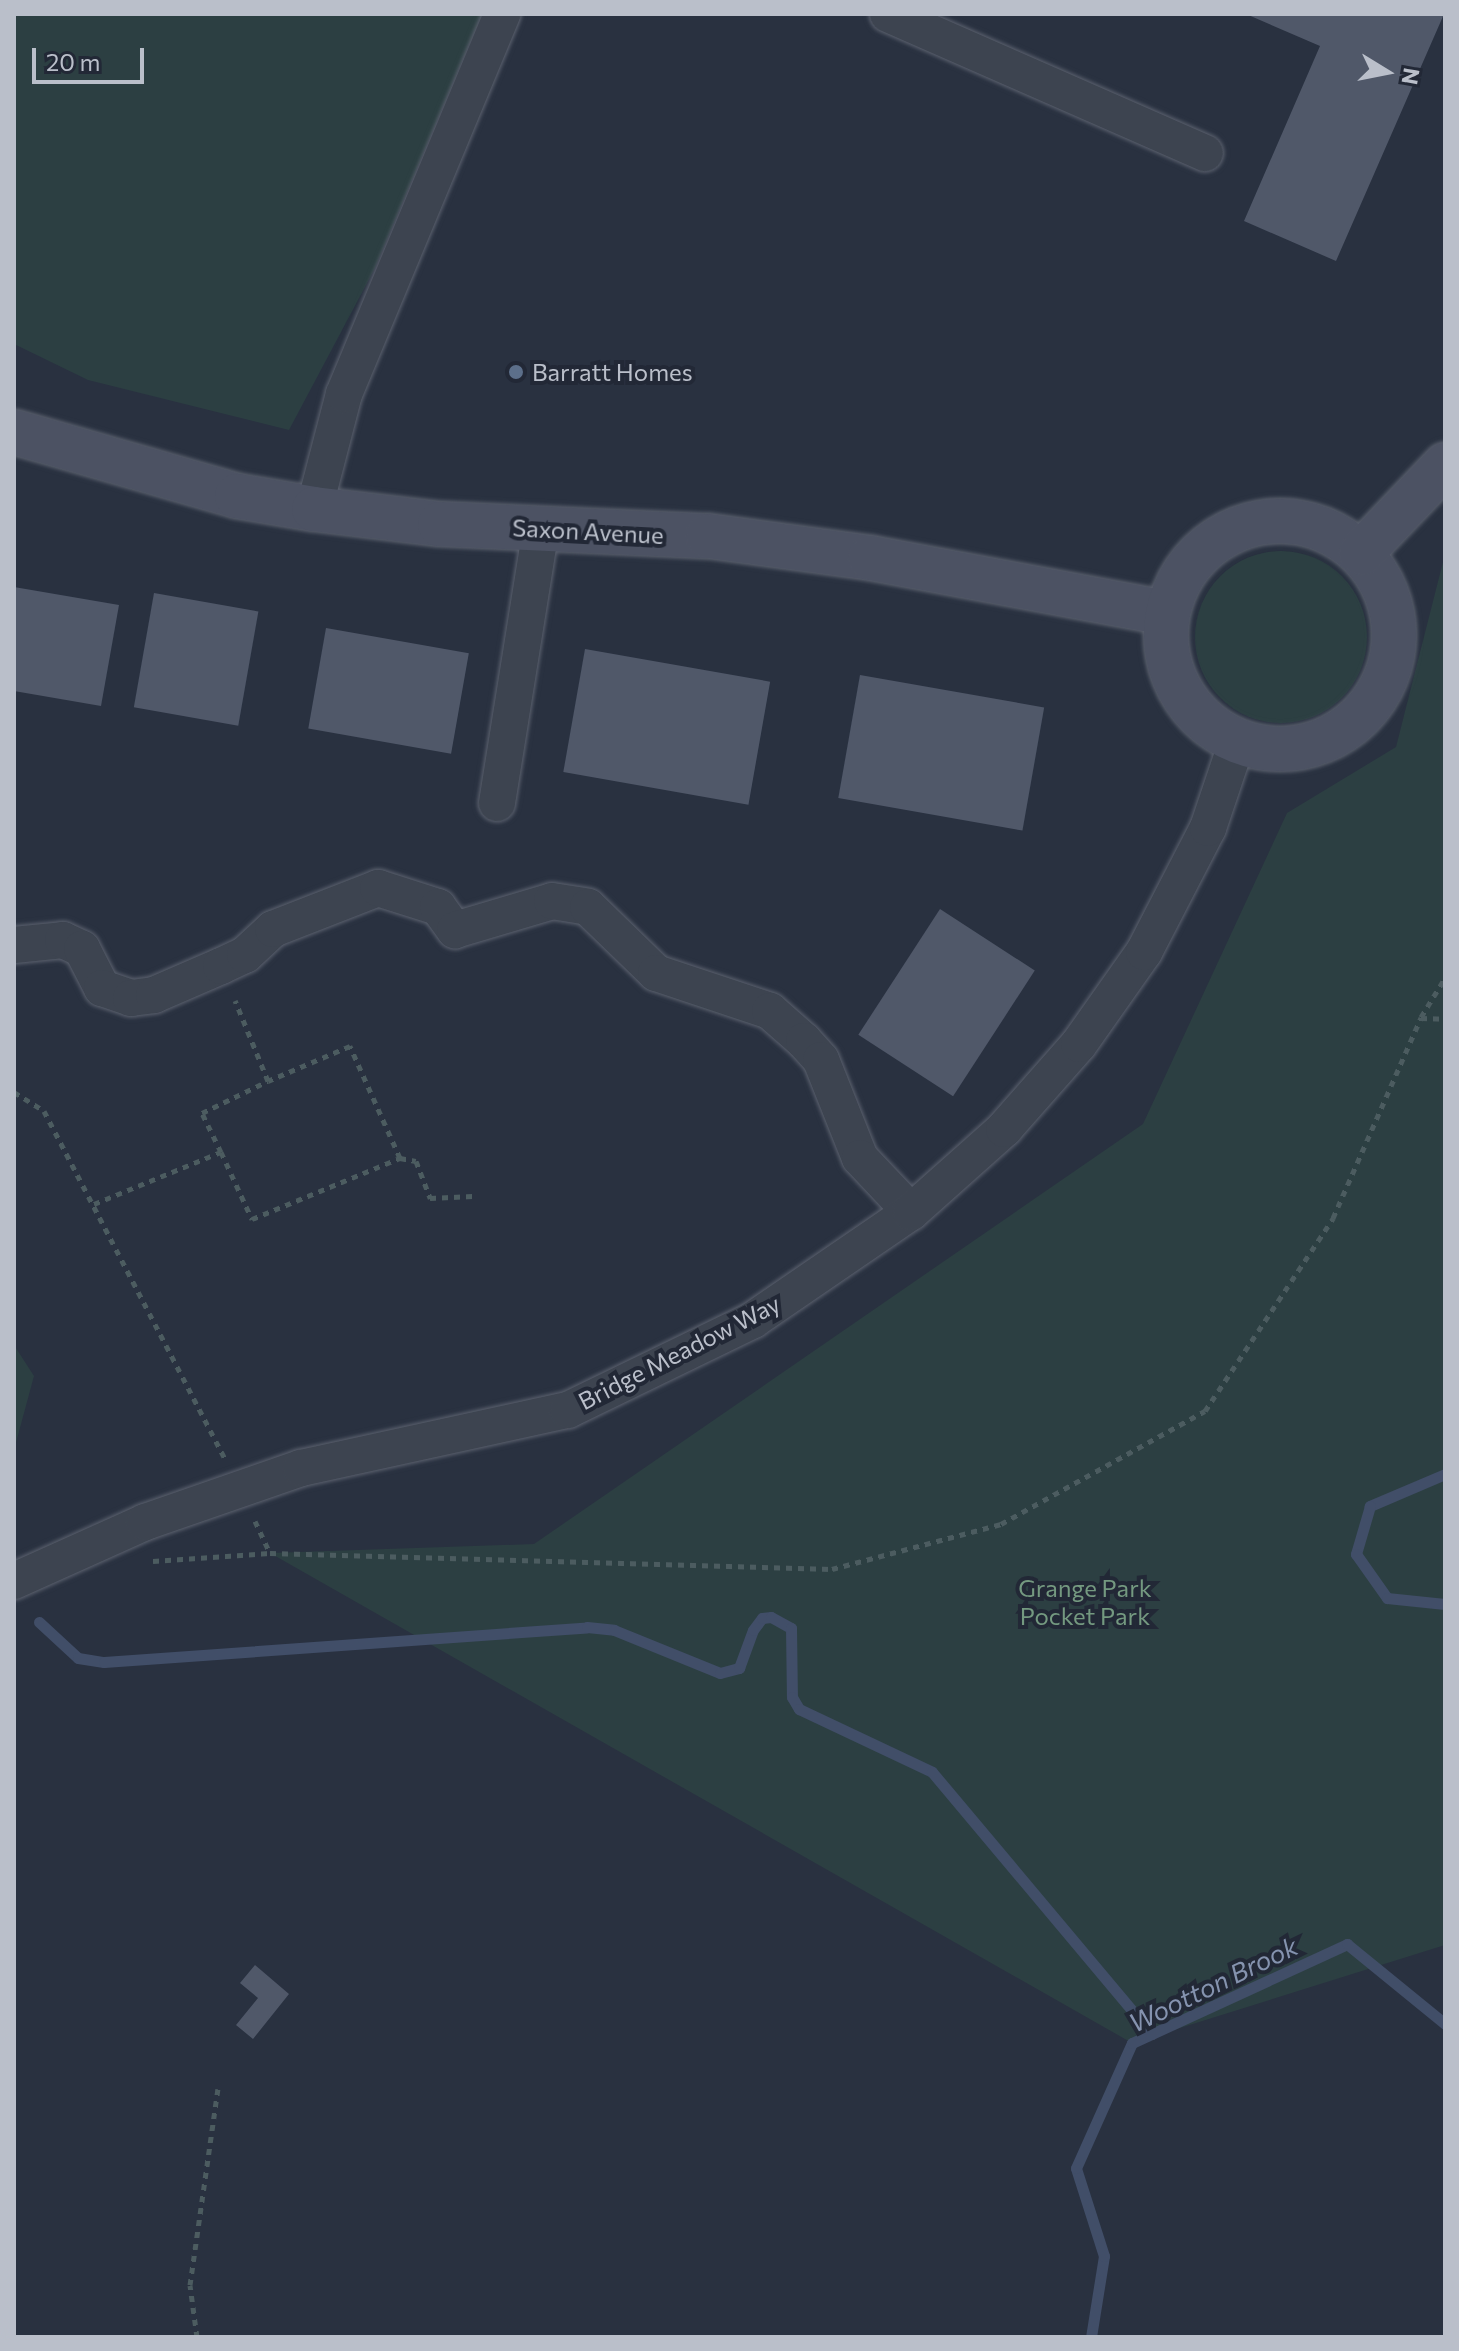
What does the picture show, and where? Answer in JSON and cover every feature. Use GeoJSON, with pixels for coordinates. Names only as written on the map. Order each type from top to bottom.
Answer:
{"type":"FeatureCollection","features":[{"type":"Feature","properties":{"kind":"street"},"geometry":{"type":"LineString","coordinates":[[314,509],[344,394],[502,14]]}},
{"type":"Feature","properties":{"kind":"street"},"geometry":{"type":"LineString","coordinates":[[888,14],[1205,153]]}},
{"type":"Feature","properties":{"kind":"street","name":"Saxon Avenue"},"geometry":{"type":"LineString","coordinates":[[14,432],[237,496],[314,509],[440,524],[708,536],[870,558],[1167,613]]}},
{"type":"Feature","properties":{"kind":"street"},"geometry":{"type":"LineString","coordinates":[[1361,553],[1445,465]]}},
{"type":"Feature","properties":{"kind":"street"},"geometry":{"type":"LineString","coordinates":[[1264,521],[1303,523],[1329,531],[1361,553],[1390,601],[1394,646],[1383,685],[1352,724],[1307,747],[1268,750],[1237,742],[1195,712],[1173,678],[1166,650],[1167,613],[1185,569],[1213,541],[1264,521]]}},
{"type":"Feature","properties":{"kind":"street"},"geometry":{"type":"LineString","coordinates":[[497,803],[541,529]]}},
{"type":"Feature","properties":{"kind":"street","name":"Bridge Meadow Way"},"geometry":{"type":"LineString","coordinates":[[14,1581],[145,1522],[301,1468],[568,1410],[753,1320],[911,1212],[1004,1129],[1079,1044],[1136,963],[1208,828],[1237,742]]}},
{"type":"Feature","properties":{"kind":"street"},"geometry":{"type":"LineString","coordinates":[[14,945],[43,939],[73,944],[93,963],[102,988],[131,998],[154,995],[221,966],[245,955],[273,929],[378,888],[438,907],[455,930],[552,901],[588,907],[656,973],[770,1011],[804,1041],[821,1060],[860,1158],[911,1212]]}},
{"type":"Feature","properties":{"kind":"path"},"geometry":{"type":"LineString","coordinates":[[221,966],[268,1081]]}},
{"type":"Feature","properties":{"kind":"path"},"geometry":{"type":"LineString","coordinates":[[14,1092],[44,1111],[240,1488],[270,1553],[832,1569],[1001,1524],[1205,1411],[1333,1218],[1421,1018],[1445,978]]}},
{"type":"Feature","properties":{"kind":"path"},"geometry":{"type":"LineString","coordinates":[[1421,1018],[1445,1019]]}},
{"type":"Feature","properties":{"kind":"path"},"geometry":{"type":"LineString","coordinates":[[400,1158],[350,1046],[202,1113],[252,1219],[400,1158],[416,1161],[430,1198],[473,1196]]}},
{"type":"Feature","properties":{"kind":"path"},"geometry":{"type":"LineString","coordinates":[[94,1204],[221,1152]]}},
{"type":"Feature","properties":{"kind":"path"},"geometry":{"type":"LineString","coordinates":[[197,2337],[190,2285],[218,2089]]}},
{"type":"Feature","properties":{"kind":"green space"},"geometry":{"type":"Polygon","coordinates":[[[14,14],[482,14],[375,268],[289,430],[88,380],[14,344],[14,14]]]}},
{"type":"Feature","properties":{"kind":"green space"},"geometry":{"type":"Polygon","coordinates":[[[1281,551],[1314,557],[1342,576],[1361,604],[1367,637],[1361,670],[1342,698],[1314,717],[1281,723],[1248,717],[1220,698],[1201,670],[1195,637],[1201,604],[1220,576],[1248,557],[1281,551]]]}},
{"type":"Feature","properties":{"kind":"green space","name":"Grange Park Pocket Park"},"geometry":{"type":"Polygon","coordinates":[[[1445,554],[1445,1945],[1132,2043],[270,1553],[534,1544],[1143,1124],[1287,813],[1396,747],[1445,554]]]}},
{"type":"Feature","properties":{"kind":"green space"},"geometry":{"type":"Polygon","coordinates":[[[14,1345],[34,1376],[14,1450],[14,1345]]]}},
{"type":"Feature","properties":{"kind":"building"},"geometry":{"type":"Polygon","coordinates":[[[1246,14],[1444,14],[1336,261],[1244,221],[1320,46],[1246,14]]]}},
{"type":"Feature","properties":{"kind":"building"},"geometry":{"type":"Polygon","coordinates":[[[14,587],[119,605],[101,706],[14,691],[14,587]]]}},
{"type":"Feature","properties":{"kind":"building"},"geometry":{"type":"Polygon","coordinates":[[[154,593],[258,611],[238,726],[134,707],[154,593]]]}},
{"type":"Feature","properties":{"kind":"building"},"geometry":{"type":"Polygon","coordinates":[[[326,628],[469,653],[451,754],[308,728],[326,628]]]}},
{"type":"Feature","properties":{"kind":"building"},"geometry":{"type":"Polygon","coordinates":[[[585,649],[770,682],[748,805],[563,772],[585,649]]]}},
{"type":"Feature","properties":{"kind":"building"},"geometry":{"type":"Polygon","coordinates":[[[860,675],[1044,707],[1022,831],[838,798],[860,675]]]}},
{"type":"Feature","properties":{"kind":"building"},"geometry":{"type":"Polygon","coordinates":[[[940,909],[1035,971],[953,1096],[858,1035],[940,909]]]}},
{"type":"Feature","properties":{"kind":"building"},"geometry":{"type":"Polygon","coordinates":[[[255,1965],[289,1994],[253,2039],[236,2025],[258,1998],[240,1983],[255,1965]]]}},
{"type":"Feature","properties":{"kind":"waterway","name":"Wootton Brook"},"geometry":{"type":"LineString","coordinates":[[1445,1474],[1370,1506],[1356,1554],[1387,1598],[1445,1604]]}},
{"type":"Feature","properties":{"kind":"waterway"},"geometry":{"type":"LineString","coordinates":[[39,1622],[78,1658],[104,1662],[587,1627],[614,1630],[720,1673],[739,1668],[753,1630],[762,1618],[771,1617],[791,1628],[792,1697],[799,1709],[932,1772],[1152,2034]]}},
{"type":"Feature","properties":{"kind":"waterway","name":"Wootton Brook"},"geometry":{"type":"LineString","coordinates":[[1091,2337],[1104,2256],[1076,2168],[1132,2043],[1347,1944],[1445,2024]]}},
{"type":"Feature","properties":{"kind":"place","name":"Barratt Homes"},"geometry":{"type":"Point","coordinates":[516,372]}}]}
